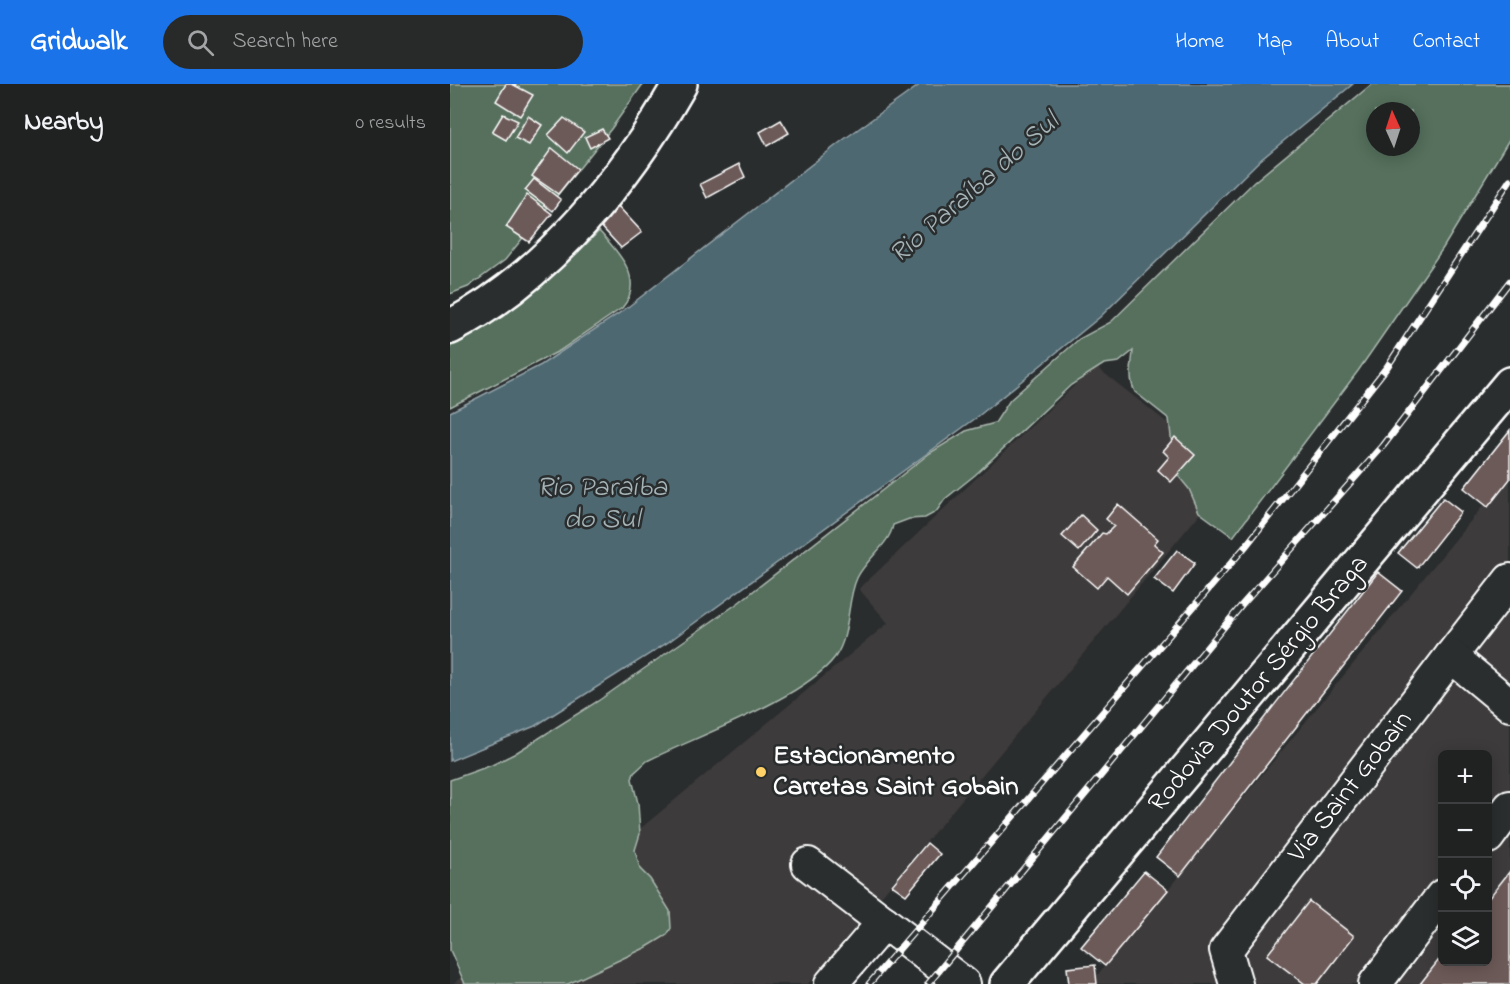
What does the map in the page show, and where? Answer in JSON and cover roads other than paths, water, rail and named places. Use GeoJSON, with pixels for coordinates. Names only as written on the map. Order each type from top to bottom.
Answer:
{"type":"FeatureCollection","features":[{"type":"Feature","properties":{"kind":"main road"},"geometry":{"type":"LineString","coordinates":[[450,327],[499,295],[538,264],[572,231],[619,178],[652,133],[680,84]]}},
{"type":"Feature","properties":{"kind":"main road","name":"Rodovia Doutor Sérgio Braga"},"geometry":{"type":"LineString","coordinates":[[1006,984],[1510,384]]}},
{"type":"Feature","properties":{"kind":"lane"},"geometry":{"type":"LineString","coordinates":[[1510,580],[1452,656],[1510,705]]}},
{"type":"Feature","properties":{"kind":"lane","name":"Via Saint Gobain"},"geometry":{"type":"LineString","coordinates":[[1236,984],[1226,950],[1452,656]]}},
{"type":"Feature","properties":{"kind":"lane"},"geometry":{"type":"LineString","coordinates":[[1492,832],[1510,807]]}},
{"type":"Feature","properties":{"kind":"lane"},"geometry":{"type":"LineString","coordinates":[[808,864],[964,984]]}},
{"type":"Feature","properties":{"kind":"lane"},"geometry":{"type":"LineString","coordinates":[[1375,984],[1438,902]]}},
{"type":"Feature","properties":{"kind":"lane"},"geometry":{"type":"LineString","coordinates":[[831,984],[884,922]]}},
{"type":"Feature","properties":{"kind":"water","name":"Rio Paraíba do Sul"},"geometry":{"type":"Polygon","coordinates":[[[921,84],[1353,84],[1258,162],[1100,317],[976,418],[667,643],[535,726],[450,761],[450,412],[541,365],[624,310],[843,140],[921,84]]]}},
{"type":"Feature","properties":{"kind":"railway"},"geometry":{"type":"LineString","coordinates":[[869,984],[1245,547],[1387,367],[1510,180]]}},
{"type":"Feature","properties":{"kind":"railway"},"geometry":{"type":"LineString","coordinates":[[928,984],[1242,605],[1383,446],[1510,281]]}},
{"type":"Feature","properties":{"kind":"place","name":"Estacionamento Carretas Saint Gobain"},"geometry":{"type":"Point","coordinates":[761,772]}}]}
